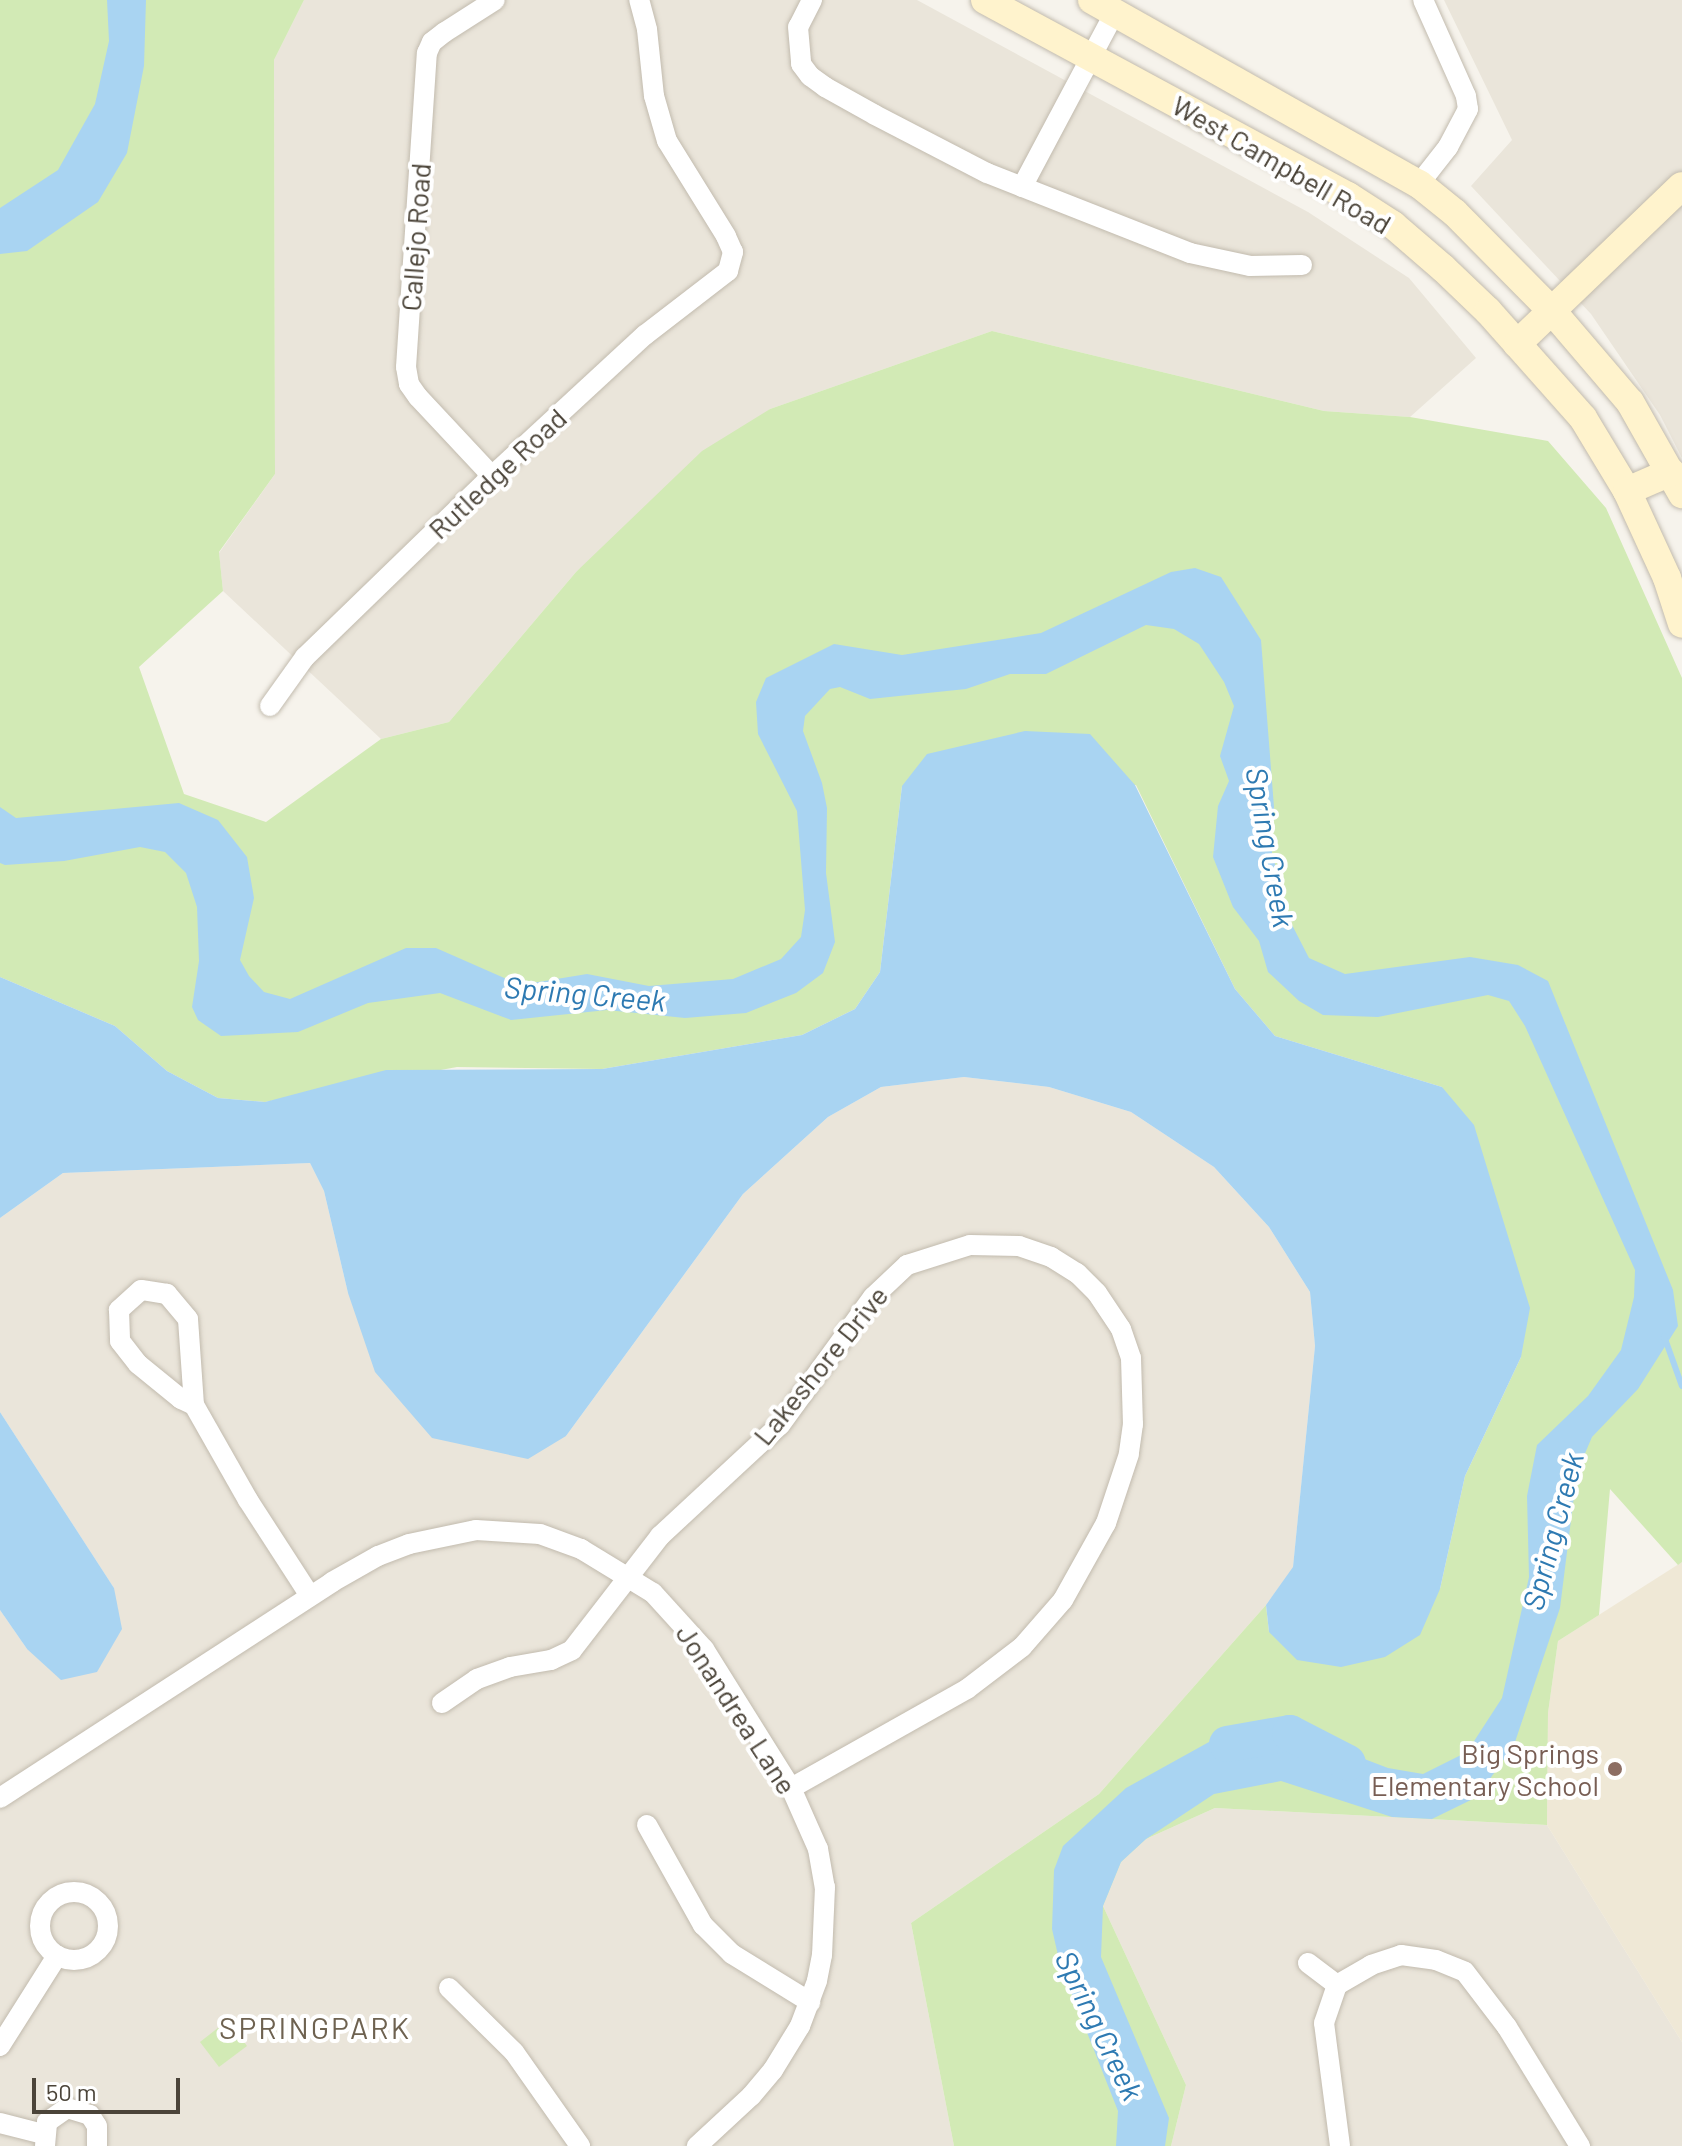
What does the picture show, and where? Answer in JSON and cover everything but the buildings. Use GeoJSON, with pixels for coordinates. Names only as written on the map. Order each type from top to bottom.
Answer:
{"type":"FeatureCollection","features":[{"type":"Feature","properties":{"kind":"main road","name":"West Campbell Road"},"geometry":{"type":"LineString","coordinates":[[985,0],[1348,196],[1393,225],[1488,311],[1583,418],[1627,491],[1667,578],[1682,624]]}},
{"type":"Feature","properties":{"kind":"main road","name":"West Campbell Road"},"geometry":{"type":"LineString","coordinates":[[1103,6],[1419,184],[1455,213],[1553,312],[1630,402],[1677,483]]}},
{"type":"Feature","properties":{"kind":"main road"},"geometry":{"type":"LineString","coordinates":[[1517,344],[1682,186]]}},
{"type":"Feature","properties":{"kind":"main road"},"geometry":{"type":"LineString","coordinates":[[1627,491],[1677,483]]}},
{"type":"Feature","properties":{"kind":"street","name":"Callejo Road"},"geometry":{"type":"LineString","coordinates":[[492,476],[418,397],[409,384],[406,367],[427,53],[439,37],[495,0]]}},
{"type":"Feature","properties":{"kind":"street","name":"Rutledge Road"},"geometry":{"type":"LineString","coordinates":[[270,706],[305,657],[492,476],[645,335],[728,271],[733,252],[667,141],[654,96],[647,29],[639,0]]}},
{"type":"Feature","properties":{"kind":"street"},"geometry":{"type":"LineString","coordinates":[[812,0],[798,27],[801,64],[810,76],[903,129],[1022,187],[1190,253],[1250,266],[1302,265]]}},
{"type":"Feature","properties":{"kind":"street"},"geometry":{"type":"LineString","coordinates":[[1419,184],[1448,147],[1468,109],[1466,96],[1423,0]]}},
{"type":"Feature","properties":{"kind":"street"},"geometry":{"type":"LineString","coordinates":[[1022,187],[1090,56],[1103,6]]}},
{"type":"Feature","properties":{"kind":"street","name":"Lakeshore Drive"},"geometry":{"type":"LineString","coordinates":[[442,1703],[477,1679],[510,1667],[551,1660],[572,1650],[628,1576],[688,1508],[780,1425],[873,1297],[907,1265],[970,1245],[1019,1246],[1051,1257],[1077,1273],[1103,1301],[1121,1329],[1131,1358],[1133,1424],[1129,1454],[1106,1523],[1063,1600],[1022,1647],[977,1682],[791,1788]]}},
{"type":"Feature","properties":{"kind":"street"},"geometry":{"type":"LineString","coordinates":[[194,1405],[181,1399],[138,1364],[120,1341],[119,1310],[141,1290],[167,1294],[188,1319],[194,1405],[248,1500],[310,1596]]}},
{"type":"Feature","properties":{"kind":"street","name":"Jonandrea Lane"},"geometry":{"type":"LineString","coordinates":[[0,1798],[310,1596],[399,1548],[476,1530],[540,1534],[581,1549],[653,1593],[704,1649],[791,1788],[818,1849],[825,1887],[822,1955],[810,2002],[794,2038],[773,2070],[699,2145]]}},
{"type":"Feature","properties":{"kind":"street"},"geometry":{"type":"LineString","coordinates":[[647,1825],[703,1925],[732,1954],[810,2002]]}},
{"type":"Feature","properties":{"kind":"street"},"geometry":{"type":"LineString","coordinates":[[1340,2146],[1324,2023],[1337,1985],[1371,1965],[1401,1955],[1436,1960],[1465,1972],[1507,2027],[1580,2146]]}},
{"type":"Feature","properties":{"kind":"street"},"geometry":{"type":"LineString","coordinates":[[0,2046],[57,1956]]}},
{"type":"Feature","properties":{"kind":"street"},"geometry":{"type":"LineString","coordinates":[[1308,1963],[1337,1985]]}},
{"type":"Feature","properties":{"kind":"street"},"geometry":{"type":"LineString","coordinates":[[449,1988],[514,2052],[580,2146]]}},
{"type":"Feature","properties":{"kind":"street"},"geometry":{"type":"LineString","coordinates":[[0,2123],[44,2140],[55,2113],[67,2108],[79,2109],[97,2126],[97,2146]]}},
{"type":"Feature","properties":{"kind":"shaded area"},"geometry":{"type":"Polygon","coordinates":[[[304,0],[917,0],[1308,212],[1409,278],[1476,358],[1410,417],[1324,411],[992,331],[770,409],[576,572],[449,722],[381,739],[223,591],[219,553],[275,474],[274,60],[304,0]]]}},
{"type":"Feature","properties":{"kind":"shaded area"},"geometry":{"type":"Polygon","coordinates":[[[1444,0],[1682,0],[1682,458],[1660,415],[1591,314],[1471,186],[1512,140],[1444,0]]]}},
{"type":"Feature","properties":{"kind":"shaded area"},"geometry":{"type":"Polygon","coordinates":[[[964,1077],[1049,1087],[1131,1112],[1214,1167],[1269,1227],[1310,1292],[1315,1346],[1293,1568],[1266,1605],[1099,1794],[911,1923],[954,2146],[0,2146],[0,1610],[27,1649],[114,1588],[0,1412],[0,1218],[63,1173],[310,1163],[324,1191],[348,1293],[566,1436],[743,1194],[828,1117],[881,1087],[964,1077]]]}},
{"type":"Feature","properties":{"kind":"shaded area","name":"Big Springs Elementary School"},"geometry":{"type":"Polygon","coordinates":[[[1682,1562],[1682,2042],[1547,1825],[1548,1713],[1558,1641],[1682,1562]]]}},
{"type":"Feature","properties":{"kind":"shaded area"},"geometry":{"type":"Polygon","coordinates":[[[1215,1808],[1547,1825],[1682,2042],[1682,2146],[1171,2146],[1186,2085],[1103,1906],[1121,1862],[1146,1839],[1215,1808]]]}},
{"type":"Feature","properties":{"kind":"green space"},"geometry":{"type":"Polygon","coordinates":[[[0,0],[304,0],[274,60],[275,474],[219,552],[223,591],[139,667],[184,794],[266,822],[381,739],[449,722],[576,572],[702,451],[770,409],[992,331],[1324,411],[1410,417],[1548,441],[1606,508],[1682,678],[1682,1562],[1678,1565],[1610,1489],[1599,1615],[1558,1641],[1548,1713],[1547,1825],[1215,1808],[1146,1839],[1121,1862],[1103,1906],[1186,2085],[1171,2146],[954,2146],[911,1923],[1099,1794],[1266,1605],[1269,1632],[1440,1589],[1465,1476],[1521,1357],[1442,1087],[1275,1036],[1235,989],[1136,785],[902,786],[880,972],[855,1009],[802,1035],[602,1069],[457,1067],[265,1102],[218,1098],[167,1071],[115,1026],[0,977],[0,0]]]}},
{"type":"Feature","properties":{"kind":"green space"},"geometry":{"type":"Polygon","coordinates":[[[228,2020],[247,2046],[219,2067],[200,2042],[228,2020]]]}},
{"type":"Feature","properties":{"kind":"water"},"geometry":{"type":"Polygon","coordinates":[[[107,0],[146,0],[144,66],[127,153],[98,202],[27,251],[0,254],[0,208],[58,170],[95,104],[109,41],[107,0]]]}},
{"type":"Feature","properties":{"kind":"water"},"geometry":{"type":"Polygon","coordinates":[[[1195,568],[1221,577],[1261,640],[1274,807],[1272,853],[1291,923],[1309,958],[1345,974],[1470,957],[1518,965],[1548,981],[1673,1290],[1678,1326],[1638,1389],[1592,1437],[1577,1472],[1560,1608],[1514,1745],[1477,1797],[1432,1819],[1392,1817],[1281,1781],[1214,1794],[1146,1839],[1121,1862],[1103,1906],[1101,1957],[1169,2118],[1165,2146],[1116,2146],[1118,2111],[1060,1964],[1052,1929],[1054,1870],[1063,1846],[1126,1788],[1209,1742],[1258,1733],[1325,1744],[1388,1768],[1423,1774],[1467,1752],[1502,1698],[1529,1577],[1527,1496],[1537,1445],[1588,1396],[1621,1350],[1634,1297],[1635,1270],[1525,1026],[1509,1001],[1488,995],[1378,1017],[1323,1015],[1299,1001],[1268,972],[1259,941],[1233,907],[1213,857],[1218,806],[1229,781],[1220,756],[1234,706],[1224,682],[1199,644],[1174,629],[1146,625],[1046,674],[1010,674],[966,689],[870,699],[840,687],[830,689],[805,716],[803,731],[822,783],[827,808],[826,873],[835,942],[823,973],[796,993],[746,1013],[685,1018],[607,1010],[511,1020],[440,993],[368,1003],[298,1032],[221,1036],[198,1020],[192,1007],[199,961],[197,907],[186,873],[165,852],[140,847],[64,861],[5,865],[0,863],[0,807],[16,818],[179,803],[218,820],[247,857],[254,898],[240,960],[264,992],[290,999],[406,948],[436,948],[520,985],[587,974],[649,986],[733,979],[781,959],[801,937],[805,910],[797,811],[758,734],[756,702],[766,678],[834,644],[902,655],[1041,633],[1171,572],[1195,568]]]}},
{"type":"Feature","properties":{"kind":"water"},"geometry":{"type":"Polygon","coordinates":[[[1025,731],[1090,734],[1135,785],[1235,989],[1275,1036],[1442,1087],[1474,1125],[1530,1308],[1521,1357],[1465,1476],[1440,1589],[1420,1635],[1385,1657],[1341,1667],[1297,1660],[1269,1632],[1266,1605],[1293,1567],[1315,1346],[1310,1292],[1269,1227],[1214,1167],[1131,1112],[1049,1087],[964,1077],[881,1087],[828,1117],[743,1194],[566,1436],[528,1459],[432,1438],[375,1372],[348,1293],[324,1191],[310,1163],[63,1173],[0,1218],[0,977],[115,1026],[167,1071],[218,1098],[265,1102],[386,1070],[602,1069],[802,1035],[855,1009],[880,972],[902,786],[927,754],[1025,731]]]}},
{"type":"Feature","properties":{"kind":"water"},"geometry":{"type":"Polygon","coordinates":[[[0,1412],[114,1588],[122,1629],[97,1672],[61,1680],[27,1649],[0,1610],[0,1412]]]}},
{"type":"Feature","properties":{"kind":"waterway"},"geometry":{"type":"LineString","coordinates":[[1664,1336],[1682,1386]]}},
{"type":"Feature","properties":{"kind":"waterway","name":"Spring Creek"},"geometry":{"type":"LineString","coordinates":[[1227,1744],[1290,1733],[1348,1763]]}},
{"type":"Feature","properties":{"kind":"place","name":"Big Springs Elementary School"},"geometry":{"type":"Point","coordinates":[1615,1769]}},
{"type":"Feature","properties":{"kind":"district","name":"SPRINGPARK"},"geometry":{"type":"Point","coordinates":[315,2027]}}]}
